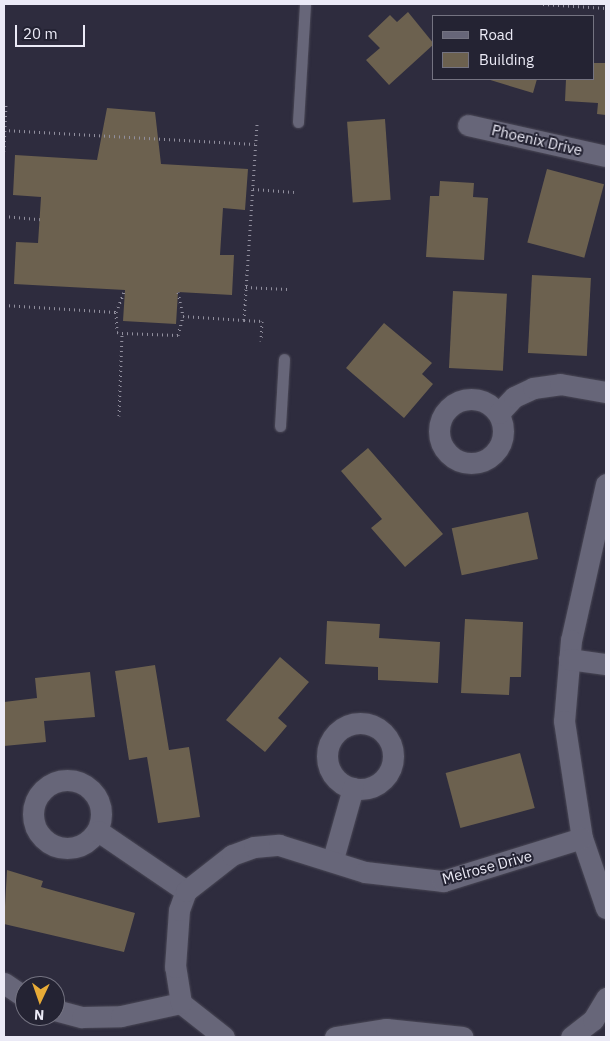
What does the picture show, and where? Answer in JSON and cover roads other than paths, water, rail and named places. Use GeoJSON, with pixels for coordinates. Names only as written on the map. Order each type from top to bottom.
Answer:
{"type":"FeatureCollection","features":[{"type":"Feature","properties":{"kind":"street","name":"Phoenix Drive"},"geometry":{"type":"LineString","coordinates":[[468,125],[606,156]]}},
{"type":"Feature","properties":{"kind":"street"},"geometry":{"type":"LineString","coordinates":[[499,413],[514,397],[533,388],[560,384],[606,392]]}},
{"type":"Feature","properties":{"kind":"street"},"geometry":{"type":"LineString","coordinates":[[606,484],[569,659],[564,720],[582,838],[606,908]]}},
{"type":"Feature","properties":{"kind":"street"},"geometry":{"type":"LineString","coordinates":[[569,659],[606,664]]}},
{"type":"Feature","properties":{"kind":"street"},"geometry":{"type":"LineString","coordinates":[[333,859],[352,788]]}},
{"type":"Feature","properties":{"kind":"street"},"geometry":{"type":"LineString","coordinates":[[98,831],[186,891]]}},
{"type":"Feature","properties":{"kind":"street","name":"Melrose Drive"},"geometry":{"type":"LineString","coordinates":[[182,1003],[175,967],[179,910],[186,891],[210,868],[254,847],[279,845],[333,859],[399,880],[443,881],[582,838]]}},
{"type":"Feature","properties":{"kind":"street"},"geometry":{"type":"LineString","coordinates":[[4,983],[15,990]]}},
{"type":"Feature","properties":{"kind":"street"},"geometry":{"type":"LineString","coordinates":[[571,1037],[593,1020],[606,998]]}},
{"type":"Feature","properties":{"kind":"street"},"geometry":{"type":"LineString","coordinates":[[65,1013],[82,1017],[121,1016],[182,1003],[224,1037]]}},
{"type":"Feature","properties":{"kind":"street"},"geometry":{"type":"LineString","coordinates":[[334,1037],[428,1030],[463,1037]]}},
{"type":"Feature","properties":{"kind":"lane"},"geometry":{"type":"LineString","coordinates":[[298,122],[305,4]]}},
{"type":"Feature","properties":{"kind":"lane"},"geometry":{"type":"LineString","coordinates":[[280,426],[284,359]]}}]}
